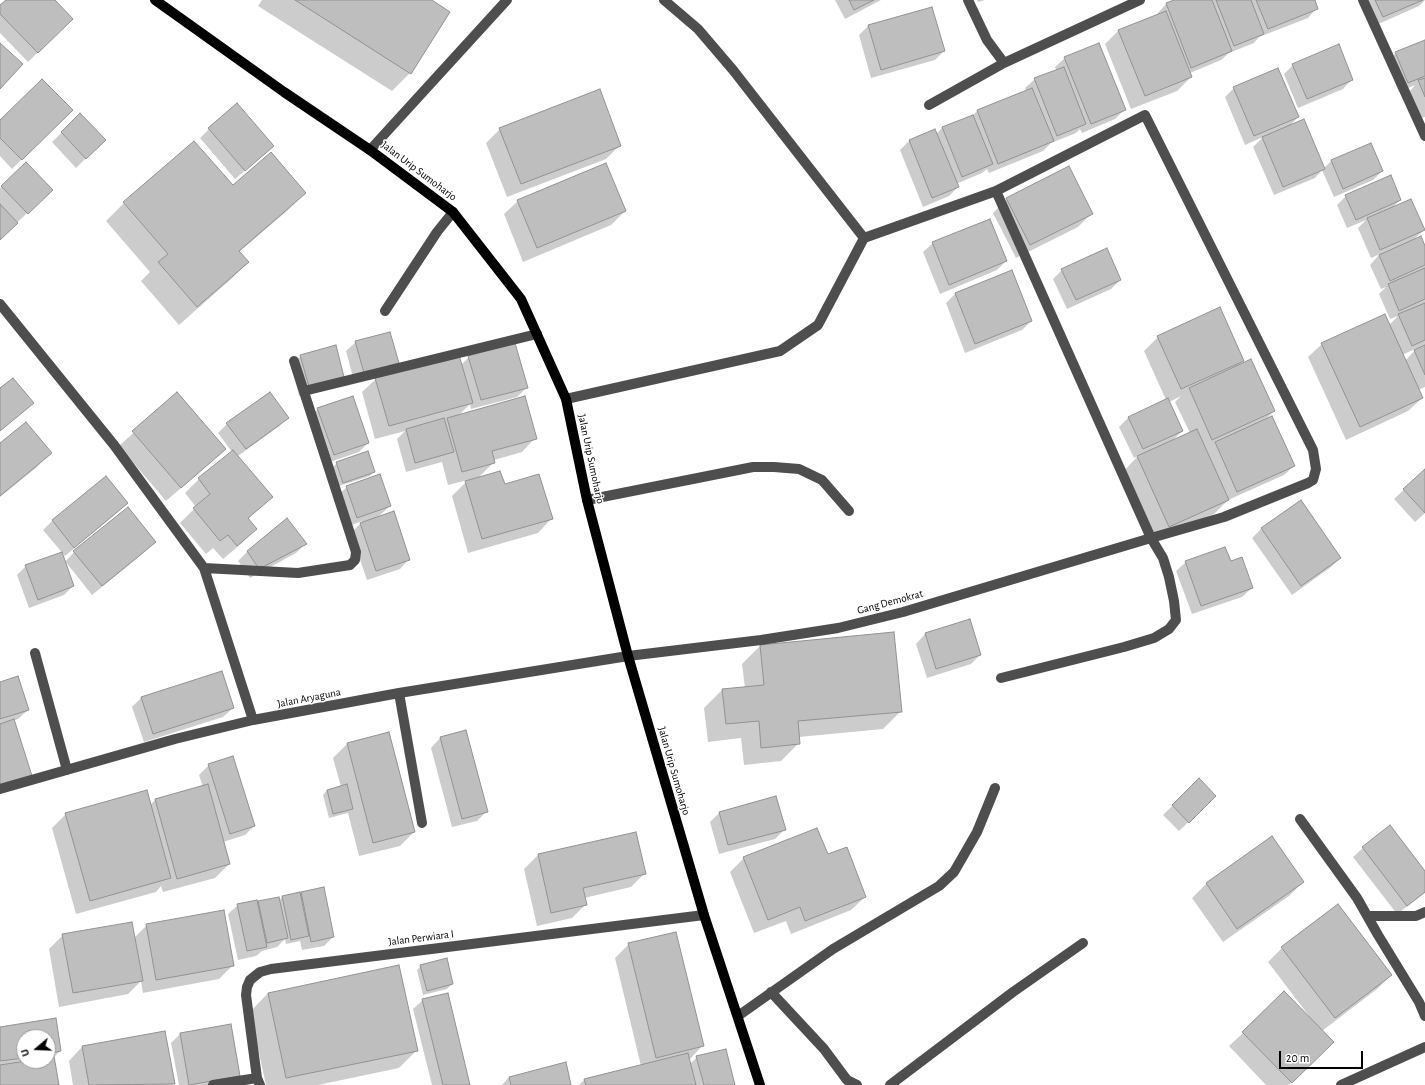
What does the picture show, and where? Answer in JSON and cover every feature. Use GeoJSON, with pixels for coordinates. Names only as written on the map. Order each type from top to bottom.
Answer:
{"type":"FeatureCollection","features":[{"type":"Feature","properties":{"kind":"main road","name":"Jalan Urip Sumoharjo"},"geometry":{"type":"LineString","coordinates":[[156,0],[284,92],[370,150],[453,212],[521,299],[566,398],[587,500],[628,656],[704,915],[760,1085]]}},
{"type":"Feature","properties":{"kind":"street"},"geometry":{"type":"LineString","coordinates":[[370,150],[507,0]]}},
{"type":"Feature","properties":{"kind":"street"},"geometry":{"type":"LineString","coordinates":[[664,0],[698,29],[733,70],[864,238]]}},
{"type":"Feature","properties":{"kind":"street"},"geometry":{"type":"LineString","coordinates":[[968,0],[987,40],[1004,63]]}},
{"type":"Feature","properties":{"kind":"street"},"geometry":{"type":"LineString","coordinates":[[930,104],[1004,63],[1140,0]]}},
{"type":"Feature","properties":{"kind":"street"},"geometry":{"type":"LineString","coordinates":[[1363,0],[1425,136]]}},
{"type":"Feature","properties":{"kind":"street","name":"Gang Demokrat"},"geometry":{"type":"LineString","coordinates":[[628,656],[761,640],[838,628],[903,612],[1224,517],[1313,480],[1316,469],[1313,450],[1145,115],[996,191]]}},
{"type":"Feature","properties":{"kind":"street"},"geometry":{"type":"LineString","coordinates":[[566,398],[780,351],[818,325],[864,238],[996,191],[1151,538],[1163,558],[1169,576],[1176,620],[1169,629],[1154,638],[1001,678]]}},
{"type":"Feature","properties":{"kind":"street"},"geometry":{"type":"LineString","coordinates":[[384,311],[437,232],[453,212]]}},
{"type":"Feature","properties":{"kind":"street"},"geometry":{"type":"LineString","coordinates":[[1,306],[114,445],[204,568],[253,720]]}},
{"type":"Feature","properties":{"kind":"street"},"geometry":{"type":"LineString","coordinates":[[304,391],[537,334]]}},
{"type":"Feature","properties":{"kind":"street"},"geometry":{"type":"LineString","coordinates":[[204,568],[298,573],[350,565],[355,560],[356,552],[294,361]]}},
{"type":"Feature","properties":{"kind":"street"},"geometry":{"type":"LineString","coordinates":[[587,500],[753,467],[774,467],[799,469],[822,480],[849,511]]}},
{"type":"Feature","properties":{"kind":"street"},"geometry":{"type":"LineString","coordinates":[[36,653],[67,770]]}},
{"type":"Feature","properties":{"kind":"street","name":"Jalan Aryaguna"},"geometry":{"type":"LineString","coordinates":[[0,789],[175,740],[253,720],[399,693],[628,656]]}},
{"type":"Feature","properties":{"kind":"street"},"geometry":{"type":"LineString","coordinates":[[399,693],[422,823]]}},
{"type":"Feature","properties":{"kind":"street"},"geometry":{"type":"LineString","coordinates":[[738,1016],[833,949],[939,886],[954,872],[977,832],[995,788]]}},
{"type":"Feature","properties":{"kind":"street"},"geometry":{"type":"LineString","coordinates":[[1300,819],[1333,863],[1369,916],[1378,935],[1419,1002],[1425,1016]]}},
{"type":"Feature","properties":{"kind":"street"},"geometry":{"type":"LineString","coordinates":[[1369,916],[1416,916],[1425,912]]}},
{"type":"Feature","properties":{"kind":"street","name":"Jalan Perwiara I"},"geometry":{"type":"LineString","coordinates":[[259,1081],[246,995],[247,986],[250,980],[260,972],[271,969],[704,915]]}},
{"type":"Feature","properties":{"kind":"street"},"geometry":{"type":"LineString","coordinates":[[890,1085],[1013,992],[1083,943]]}},
{"type":"Feature","properties":{"kind":"street"},"geometry":{"type":"LineString","coordinates":[[772,992],[824,1049],[847,1080],[857,1085]]}},
{"type":"Feature","properties":{"kind":"street"},"geometry":{"type":"LineString","coordinates":[[1341,1085],[1425,1047]]}},
{"type":"Feature","properties":{"kind":"street"},"geometry":{"type":"LineString","coordinates":[[213,1085],[259,1081]]}},
{"type":"Feature","properties":{"kind":"building"},"geometry":{"type":"Polygon","coordinates":[[[6,0],[55,0],[73,19],[38,53],[0,14],[0,5],[6,0]]]}},
{"type":"Feature","properties":{"kind":"building"},"geometry":{"type":"Polygon","coordinates":[[[295,0],[432,0],[450,12],[411,74],[295,0]]]}},
{"type":"Feature","properties":{"kind":"building"},"geometry":{"type":"Polygon","coordinates":[[[849,0],[874,0],[854,10],[849,0]]]}},
{"type":"Feature","properties":{"kind":"building"},"geometry":{"type":"Polygon","coordinates":[[[1174,0],[1212,0],[1232,51],[1191,68],[1166,3],[1174,0]]]}},
{"type":"Feature","properties":{"kind":"building"},"geometry":{"type":"Polygon","coordinates":[[[1216,0],[1251,0],[1264,34],[1234,46],[1216,0]]]}},
{"type":"Feature","properties":{"kind":"building"},"geometry":{"type":"Polygon","coordinates":[[[1256,0],[1315,0],[1318,9],[1268,29],[1256,0]]]}},
{"type":"Feature","properties":{"kind":"building"},"geometry":{"type":"Polygon","coordinates":[[[1375,0],[1423,0],[1383,17],[1375,0]]]}},
{"type":"Feature","properties":{"kind":"building"},"geometry":{"type":"Polygon","coordinates":[[[932,7],[945,51],[881,70],[868,25],[932,7]]]}},
{"type":"Feature","properties":{"kind":"building"},"geometry":{"type":"Polygon","coordinates":[[[1166,11],[1192,77],[1145,96],[1118,30],[1166,11]]]}},
{"type":"Feature","properties":{"kind":"building"},"geometry":{"type":"Polygon","coordinates":[[[1425,40],[1425,76],[1408,83],[1395,52],[1425,40]]]}},
{"type":"Feature","properties":{"kind":"building"},"geometry":{"type":"Polygon","coordinates":[[[0,43],[23,64],[0,89],[0,43]]]}},
{"type":"Feature","properties":{"kind":"building"},"geometry":{"type":"Polygon","coordinates":[[[1099,43],[1126,110],[1091,124],[1064,57],[1099,43]]]}},
{"type":"Feature","properties":{"kind":"building"},"geometry":{"type":"Polygon","coordinates":[[[1339,44],[1353,80],[1307,99],[1292,64],[1339,44]]]}},
{"type":"Feature","properties":{"kind":"building"},"geometry":{"type":"Polygon","coordinates":[[[1064,67],[1086,124],[1057,136],[1034,78],[1064,67]]]}},
{"type":"Feature","properties":{"kind":"building"},"geometry":{"type":"Polygon","coordinates":[[[1278,68],[1299,117],[1254,136],[1233,87],[1278,68]]]}},
{"type":"Feature","properties":{"kind":"building"},"geometry":{"type":"Polygon","coordinates":[[[1425,78],[1425,97],[1418,80],[1425,78]]]}},
{"type":"Feature","properties":{"kind":"building"},"geometry":{"type":"Polygon","coordinates":[[[42,79],[73,110],[22,160],[0,138],[0,120],[42,79]]]}},
{"type":"Feature","properties":{"kind":"building"},"geometry":{"type":"Polygon","coordinates":[[[1032,88],[1054,141],[998,164],[977,110],[1032,88]]]}},
{"type":"Feature","properties":{"kind":"building"},"geometry":{"type":"Polygon","coordinates":[[[600,89],[621,146],[521,184],[499,128],[600,89]]]}},
{"type":"Feature","properties":{"kind":"building"},"geometry":{"type":"Polygon","coordinates":[[[237,103],[274,146],[245,171],[208,128],[237,103]]]}},
{"type":"Feature","properties":{"kind":"building"},"geometry":{"type":"Polygon","coordinates":[[[80,113],[106,140],[86,159],[61,132],[80,113]]]}},
{"type":"Feature","properties":{"kind":"building"},"geometry":{"type":"Polygon","coordinates":[[[973,115],[993,164],[962,177],[942,127],[973,115]]]}},
{"type":"Feature","properties":{"kind":"building"},"geometry":{"type":"Polygon","coordinates":[[[1304,119],[1325,169],[1283,187],[1262,137],[1304,119]]]}},
{"type":"Feature","properties":{"kind":"building"},"geometry":{"type":"Polygon","coordinates":[[[935,129],[959,187],[932,198],[909,140],[935,129]]]}},
{"type":"Feature","properties":{"kind":"building"},"geometry":{"type":"Polygon","coordinates":[[[194,141],[233,185],[271,152],[306,193],[239,251],[249,262],[197,307],[158,262],[168,254],[123,202],[194,141]]]}},
{"type":"Feature","properties":{"kind":"building"},"geometry":{"type":"Polygon","coordinates":[[[1371,143],[1383,171],[1343,189],[1331,160],[1371,143]]]}},
{"type":"Feature","properties":{"kind":"building"},"geometry":{"type":"Polygon","coordinates":[[[26,162],[53,190],[28,214],[1,186],[26,162]]]}},
{"type":"Feature","properties":{"kind":"building"},"geometry":{"type":"Polygon","coordinates":[[[606,163],[626,211],[537,248],[517,200],[606,163]]]}},
{"type":"Feature","properties":{"kind":"building"},"geometry":{"type":"Polygon","coordinates":[[[1069,166],[1093,214],[1030,245],[1006,198],[1069,166]]]}},
{"type":"Feature","properties":{"kind":"building"},"geometry":{"type":"Polygon","coordinates":[[[1391,175],[1401,200],[1356,220],[1345,195],[1391,175]]]}},
{"type":"Feature","properties":{"kind":"building"},"geometry":{"type":"Polygon","coordinates":[[[1411,199],[1425,230],[1380,250],[1367,218],[1411,199]]]}},
{"type":"Feature","properties":{"kind":"building"},"geometry":{"type":"Polygon","coordinates":[[[0,204],[18,223],[0,240],[0,204]]]}},
{"type":"Feature","properties":{"kind":"building"},"geometry":{"type":"Polygon","coordinates":[[[990,219],[1007,261],[949,285],[932,242],[990,219]]]}},
{"type":"Feature","properties":{"kind":"building"},"geometry":{"type":"Polygon","coordinates":[[[1421,236],[1425,246],[1425,265],[1390,281],[1379,255],[1421,236]]]}},
{"type":"Feature","properties":{"kind":"building"},"geometry":{"type":"Polygon","coordinates":[[[1107,248],[1121,280],[1076,300],[1061,269],[1107,248]]]}},
{"type":"Feature","properties":{"kind":"building"},"geometry":{"type":"Polygon","coordinates":[[[1425,268],[1425,299],[1399,311],[1388,284],[1425,268]]]}},
{"type":"Feature","properties":{"kind":"building"},"geometry":{"type":"Polygon","coordinates":[[[1012,270],[1032,321],[975,344],[955,293],[1012,270]]]}},
{"type":"Feature","properties":{"kind":"building"},"geometry":{"type":"Polygon","coordinates":[[[1425,303],[1425,340],[1412,346],[1398,314],[1425,303]]]}},
{"type":"Feature","properties":{"kind":"building"},"geometry":{"type":"Polygon","coordinates":[[[1220,307],[1244,361],[1181,389],[1157,336],[1220,307]]]}},
{"type":"Feature","properties":{"kind":"building"},"geometry":{"type":"Polygon","coordinates":[[[1385,314],[1423,398],[1360,427],[1321,343],[1385,314]]]}},
{"type":"Feature","properties":{"kind":"building"},"geometry":{"type":"Polygon","coordinates":[[[390,332],[399,363],[364,373],[355,341],[390,332]]]}},
{"type":"Feature","properties":{"kind":"building"},"geometry":{"type":"Polygon","coordinates":[[[515,343],[528,388],[481,400],[468,356],[515,343]]]}},
{"type":"Feature","properties":{"kind":"building"},"geometry":{"type":"Polygon","coordinates":[[[336,345],[344,377],[309,387],[300,355],[336,345]]]}},
{"type":"Feature","properties":{"kind":"building"},"geometry":{"type":"Polygon","coordinates":[[[1425,345],[1425,375],[1414,350],[1425,345]]]}},
{"type":"Feature","properties":{"kind":"building"},"geometry":{"type":"Polygon","coordinates":[[[459,355],[473,403],[389,426],[375,378],[459,355]]]}},
{"type":"Feature","properties":{"kind":"building"},"geometry":{"type":"Polygon","coordinates":[[[1251,359],[1275,411],[1212,440],[1189,388],[1251,359]]]}},
{"type":"Feature","properties":{"kind":"building"},"geometry":{"type":"Polygon","coordinates":[[[13,378],[34,403],[0,431],[0,388],[13,378]]]}},
{"type":"Feature","properties":{"kind":"building"},"geometry":{"type":"Polygon","coordinates":[[[177,392],[226,449],[181,488],[132,431],[177,392]]]}},
{"type":"Feature","properties":{"kind":"building"},"geometry":{"type":"Polygon","coordinates":[[[270,392],[289,418],[246,449],[226,423],[270,392]]]}},
{"type":"Feature","properties":{"kind":"building"},"geometry":{"type":"Polygon","coordinates":[[[353,396],[369,443],[334,455],[317,408],[353,396]]]}},
{"type":"Feature","properties":{"kind":"building"},"geometry":{"type":"Polygon","coordinates":[[[525,396],[537,439],[492,451],[495,463],[462,472],[447,418],[525,396]]]}},
{"type":"Feature","properties":{"kind":"building"},"geometry":{"type":"Polygon","coordinates":[[[1168,398],[1183,431],[1143,449],[1128,417],[1168,398]]]}},
{"type":"Feature","properties":{"kind":"building"},"geometry":{"type":"Polygon","coordinates":[[[1272,416],[1295,466],[1237,492],[1215,442],[1272,416]]]}},
{"type":"Feature","properties":{"kind":"building"},"geometry":{"type":"Polygon","coordinates":[[[444,418],[454,452],[415,463],[406,429],[444,418]]]}},
{"type":"Feature","properties":{"kind":"building"},"geometry":{"type":"Polygon","coordinates":[[[26,422],[52,453],[0,496],[0,443],[26,422]]]}},
{"type":"Feature","properties":{"kind":"building"},"geometry":{"type":"Polygon","coordinates":[[[1197,429],[1229,500],[1169,527],[1137,456],[1197,429]]]}},
{"type":"Feature","properties":{"kind":"building"},"geometry":{"type":"Polygon","coordinates":[[[233,450],[273,497],[248,518],[257,529],[237,546],[228,535],[220,541],[193,508],[210,494],[198,478],[233,450]]]}},
{"type":"Feature","properties":{"kind":"building"},"geometry":{"type":"Polygon","coordinates":[[[368,451],[375,472],[343,483],[336,462],[368,451]]]}},
{"type":"Feature","properties":{"kind":"building"},"geometry":{"type":"Polygon","coordinates":[[[1425,469],[1425,513],[1403,489],[1425,469]]]}},
{"type":"Feature","properties":{"kind":"building"},"geometry":{"type":"Polygon","coordinates":[[[500,471],[505,484],[539,474],[553,519],[482,539],[465,481],[500,471]]]}},
{"type":"Feature","properties":{"kind":"building"},"geometry":{"type":"Polygon","coordinates":[[[380,474],[391,506],[357,518],[346,486],[380,474]]]}},
{"type":"Feature","properties":{"kind":"building"},"geometry":{"type":"Polygon","coordinates":[[[106,476],[128,503],[74,548],[52,520],[106,476]]]}},
{"type":"Feature","properties":{"kind":"building"},"geometry":{"type":"Polygon","coordinates":[[[1301,500],[1341,558],[1301,586],[1261,528],[1301,500]]]}},
{"type":"Feature","properties":{"kind":"building"},"geometry":{"type":"Polygon","coordinates":[[[128,507],[156,542],[102,586],[73,551],[128,507]]]}},
{"type":"Feature","properties":{"kind":"building"},"geometry":{"type":"Polygon","coordinates":[[[394,511],[410,560],[376,571],[360,523],[394,511]]]}},
{"type":"Feature","properties":{"kind":"building"},"geometry":{"type":"Polygon","coordinates":[[[287,518],[307,544],[259,569],[247,551],[287,518]]]}},
{"type":"Feature","properties":{"kind":"building"},"geometry":{"type":"Polygon","coordinates":[[[1225,547],[1231,561],[1242,557],[1253,588],[1201,606],[1185,561],[1225,547]]]}},
{"type":"Feature","properties":{"kind":"building"},"geometry":{"type":"Polygon","coordinates":[[[62,552],[74,586],[38,600],[25,565],[62,552]]]}},
{"type":"Feature","properties":{"kind":"building"},"geometry":{"type":"Polygon","coordinates":[[[970,619],[981,655],[936,669],[925,633],[970,619]]]}},
{"type":"Feature","properties":{"kind":"building"},"geometry":{"type":"Polygon","coordinates":[[[894,632],[902,712],[798,721],[800,744],[761,748],[759,721],[726,724],[722,689],[764,685],[760,645],[894,632]]]}},
{"type":"Feature","properties":{"kind":"building"},"geometry":{"type":"Polygon","coordinates":[[[222,671],[234,708],[153,734],[141,697],[222,671]]]}},
{"type":"Feature","properties":{"kind":"building"},"geometry":{"type":"Polygon","coordinates":[[[18,676],[29,710],[0,719],[0,682],[18,676]]]}},
{"type":"Feature","properties":{"kind":"building"},"geometry":{"type":"Polygon","coordinates":[[[14,719],[32,776],[0,787],[0,724],[14,719]]]}},
{"type":"Feature","properties":{"kind":"building"},"geometry":{"type":"Polygon","coordinates":[[[466,730],[488,812],[462,819],[440,737],[466,730]]]}},
{"type":"Feature","properties":{"kind":"building"},"geometry":{"type":"Polygon","coordinates":[[[389,732],[415,832],[373,843],[347,743],[389,732]]]}},
{"type":"Feature","properties":{"kind":"building"},"geometry":{"type":"Polygon","coordinates":[[[233,756],[255,826],[230,834],[208,764],[233,756]]]}},
{"type":"Feature","properties":{"kind":"building"},"geometry":{"type":"Polygon","coordinates":[[[1199,778],[1216,796],[1189,823],[1172,805],[1199,778]]]}},
{"type":"Feature","properties":{"kind":"building"},"geometry":{"type":"Polygon","coordinates":[[[208,784],[230,864],[177,879],[155,799],[208,784]]]}},
{"type":"Feature","properties":{"kind":"building"},"geometry":{"type":"Polygon","coordinates":[[[347,784],[353,809],[333,814],[327,790],[347,784]]]}},
{"type":"Feature","properties":{"kind":"building"},"geometry":{"type":"Polygon","coordinates":[[[147,790],[171,878],[90,901],[65,813],[147,790]]]}},
{"type":"Feature","properties":{"kind":"building"},"geometry":{"type":"Polygon","coordinates":[[[776,796],[786,830],[728,845],[719,812],[776,796]]]}},
{"type":"Feature","properties":{"kind":"building"},"geometry":{"type":"Polygon","coordinates":[[[1390,825],[1425,871],[1425,892],[1407,906],[1362,847],[1390,825]]]}},
{"type":"Feature","properties":{"kind":"building"},"geometry":{"type":"Polygon","coordinates":[[[817,828],[828,854],[847,847],[866,897],[805,921],[800,907],[768,920],[743,857],[817,828]]]}},
{"type":"Feature","properties":{"kind":"building"},"geometry":{"type":"Polygon","coordinates":[[[636,832],[646,874],[583,888],[587,905],[551,913],[538,854],[636,832]]]}},
{"type":"Feature","properties":{"kind":"building"},"geometry":{"type":"Polygon","coordinates":[[[1272,836],[1304,882],[1237,929],[1206,883],[1272,836]]]}},
{"type":"Feature","properties":{"kind":"building"},"geometry":{"type":"Polygon","coordinates":[[[324,887],[334,937],[311,942],[301,892],[324,887]]]}},
{"type":"Feature","properties":{"kind":"building"},"geometry":{"type":"Polygon","coordinates":[[[300,892],[309,936],[291,940],[282,896],[300,892]]]}},
{"type":"Feature","properties":{"kind":"building"},"geometry":{"type":"Polygon","coordinates":[[[279,897],[288,938],[267,943],[258,901],[279,897]]]}},
{"type":"Feature","properties":{"kind":"building"},"geometry":{"type":"Polygon","coordinates":[[[257,900],[267,947],[247,951],[237,904],[257,900]]]}},
{"type":"Feature","properties":{"kind":"building"},"geometry":{"type":"Polygon","coordinates":[[[1338,904],[1392,975],[1335,1018],[1281,947],[1338,904]]]}},
{"type":"Feature","properties":{"kind":"building"},"geometry":{"type":"Polygon","coordinates":[[[224,910],[234,966],[156,980],[146,924],[224,910]]]}},
{"type":"Feature","properties":{"kind":"building"},"geometry":{"type":"Polygon","coordinates":[[[132,922],[143,981],[73,993],[62,934],[132,922]]]}},
{"type":"Feature","properties":{"kind":"building"},"geometry":{"type":"Polygon","coordinates":[[[676,932],[704,1046],[656,1058],[628,943],[676,932]]]}},
{"type":"Feature","properties":{"kind":"building"},"geometry":{"type":"Polygon","coordinates":[[[447,958],[453,984],[427,991],[420,965],[447,958]]]}},
{"type":"Feature","properties":{"kind":"building"},"geometry":{"type":"Polygon","coordinates":[[[399,965],[418,1051],[286,1078],[268,993],[399,965]]]}},
{"type":"Feature","properties":{"kind":"building"},"geometry":{"type":"Polygon","coordinates":[[[1284,991],[1334,1042],[1292,1083],[1242,1032],[1284,991]]]}},
{"type":"Feature","properties":{"kind":"building"},"geometry":{"type":"Polygon","coordinates":[[[448,993],[470,1085],[443,1085],[422,999],[448,993]]]}},
{"type":"Feature","properties":{"kind":"building"},"geometry":{"type":"Polygon","coordinates":[[[56,1018],[61,1051],[56,1052],[56,1029],[16,1029],[16,1059],[0,1061],[0,1027],[56,1018]]]}},
{"type":"Feature","properties":{"kind":"building"},"geometry":{"type":"Polygon","coordinates":[[[231,1024],[240,1076],[189,1085],[180,1033],[231,1024]]]}},
{"type":"Feature","properties":{"kind":"building"},"geometry":{"type":"Polygon","coordinates":[[[165,1031],[175,1084],[89,1085],[82,1046],[165,1031]]]}},
{"type":"Feature","properties":{"kind":"building"},"geometry":{"type":"Polygon","coordinates":[[[726,1049],[735,1085],[704,1085],[696,1056],[726,1049]]]}},
{"type":"Feature","properties":{"kind":"building"},"geometry":{"type":"Polygon","coordinates":[[[688,1053],[696,1085],[586,1085],[584,1079],[688,1053]]]}},
{"type":"Feature","properties":{"kind":"building"},"geometry":{"type":"Polygon","coordinates":[[[566,1062],[571,1085],[511,1085],[509,1077],[566,1062]]]}},
{"type":"Feature","properties":{"kind":"building"},"geometry":{"type":"Polygon","coordinates":[[[16,1063],[16,1069],[56,1069],[56,1068],[59,1085],[0,1085],[0,1065],[16,1063]]]}}]}
